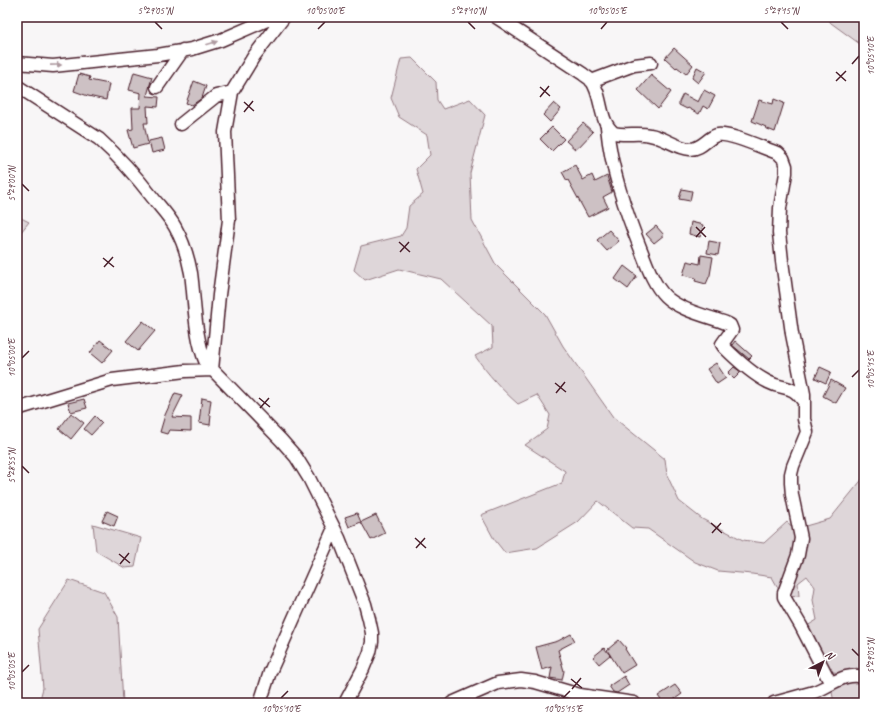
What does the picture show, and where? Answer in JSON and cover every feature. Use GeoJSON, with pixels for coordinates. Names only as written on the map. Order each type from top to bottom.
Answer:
{"type":"FeatureCollection","features":[{"type":"Feature","properties":{"kind":"street"},"geometry":{"type":"LineString","coordinates":[[17,63],[53,66],[158,55],[192,49],[222,40],[274,17]]}},
{"type":"Feature","properties":{"kind":"street"},"geometry":{"type":"LineString","coordinates":[[212,370],[219,295],[229,220],[226,132],[232,92],[254,56],[284,17]]}},
{"type":"Feature","properties":{"kind":"street"},"geometry":{"type":"LineString","coordinates":[[496,17],[583,74],[591,81],[595,88],[607,127],[609,149],[629,220],[648,268],[657,286],[665,296],[676,304],[730,325],[732,330],[722,344],[724,347],[759,377],[768,382],[787,387],[794,391],[804,402]]}},
{"type":"Feature","properties":{"kind":"street"},"geometry":{"type":"LineString","coordinates":[[157,86],[183,50]]}},
{"type":"Feature","properties":{"kind":"street"},"geometry":{"type":"LineString","coordinates":[[591,81],[634,66],[651,63]]}},
{"type":"Feature","properties":{"kind":"street"},"geometry":{"type":"LineString","coordinates":[[17,86],[111,150],[123,162],[170,219],[179,235],[188,257],[200,348],[206,363],[264,421],[296,457],[309,478],[343,548],[365,604],[372,633],[370,652],[345,703]]}},
{"type":"Feature","properties":{"kind":"street"},"geometry":{"type":"LineString","coordinates":[[181,124],[216,96],[232,92]]}},
{"type":"Feature","properties":{"kind":"street"},"geometry":{"type":"LineString","coordinates":[[607,127],[614,133],[651,135],[690,149],[701,146],[711,137],[721,134],[731,136],[778,153],[783,158],[786,166],[786,174],[780,208],[779,232],[791,327],[804,394],[804,419],[807,432],[793,466],[791,483],[801,538],[798,555],[784,593],[784,597],[831,684]]}},
{"type":"Feature","properties":{"kind":"street"},"geometry":{"type":"LineString","coordinates":[[17,409],[112,380],[185,371],[212,370]]}},
{"type":"Feature","properties":{"kind":"street"},"geometry":{"type":"LineString","coordinates":[[260,703],[270,672],[287,630],[334,528]]}},
{"type":"Feature","properties":{"kind":"street"},"geometry":{"type":"LineString","coordinates":[[774,703],[814,692],[843,677],[858,675],[864,677]]}},
{"type":"Feature","properties":{"kind":"street"},"geometry":{"type":"LineString","coordinates":[[452,703],[498,683],[521,680],[535,682],[580,695],[634,703]]}},
{"type":"Feature","properties":{"kind":"shaded area"},"geometry":{"type":"Polygon","coordinates":[[[826,17],[864,17],[864,47],[831,23],[826,17]]]}},
{"type":"Feature","properties":{"kind":"shaded area"},"geometry":{"type":"Polygon","coordinates":[[[412,58],[436,82],[437,100],[443,109],[470,99],[485,115],[470,173],[472,220],[496,265],[545,314],[563,346],[613,417],[665,459],[667,475],[679,501],[702,519],[743,540],[764,543],[787,522],[795,529],[830,519],[864,477],[864,671],[857,668],[840,673],[827,671],[807,626],[817,620],[813,600],[815,587],[807,576],[798,583],[799,596],[789,597],[782,595],[772,577],[718,571],[695,562],[648,529],[632,528],[598,501],[578,522],[537,548],[505,553],[494,539],[481,515],[562,483],[565,471],[525,445],[547,429],[550,415],[537,395],[518,404],[485,369],[475,356],[493,347],[492,326],[441,279],[399,269],[365,280],[354,270],[361,246],[401,236],[406,228],[409,206],[423,194],[416,169],[430,155],[427,135],[399,117],[391,98],[401,59],[412,58]]]}},
{"type":"Feature","properties":{"kind":"shaded area"},"geometry":{"type":"Polygon","coordinates":[[[17,216],[29,222],[17,237],[17,216]]]}},
{"type":"Feature","properties":{"kind":"shaded area"},"geometry":{"type":"Polygon","coordinates":[[[93,524],[141,538],[135,567],[125,568],[96,551],[93,524]]]}},
{"type":"Feature","properties":{"kind":"shaded area"},"geometry":{"type":"Polygon","coordinates":[[[69,580],[104,592],[118,617],[123,703],[39,703],[43,688],[38,629],[69,580]]]}},
{"type":"Feature","properties":{"kind":"shaded area"},"geometry":{"type":"Polygon","coordinates":[[[847,680],[864,680],[864,703],[834,703],[832,692],[838,684],[847,680]]]}},
{"type":"Feature","properties":{"kind":"building"},"geometry":{"type":"Polygon","coordinates":[[[674,48],[693,65],[686,74],[677,67],[676,68],[665,58],[674,48]]]}},
{"type":"Feature","properties":{"kind":"building"},"geometry":{"type":"Polygon","coordinates":[[[697,67],[706,72],[698,83],[692,78],[697,67]]]}},
{"type":"Feature","properties":{"kind":"building"},"geometry":{"type":"Polygon","coordinates":[[[134,72],[152,77],[147,96],[159,97],[158,107],[147,106],[148,123],[144,123],[148,144],[133,148],[128,130],[133,129],[132,108],[140,108],[141,93],[129,90],[134,72]]]}},
{"type":"Feature","properties":{"kind":"building"},"geometry":{"type":"Polygon","coordinates":[[[79,74],[90,77],[89,80],[109,84],[106,100],[74,91],[79,74]]]}},
{"type":"Feature","properties":{"kind":"building"},"geometry":{"type":"Polygon","coordinates":[[[651,75],[671,92],[658,109],[638,90],[651,75]]]}},
{"type":"Feature","properties":{"kind":"building"},"geometry":{"type":"Polygon","coordinates":[[[194,81],[206,86],[202,98],[192,105],[186,103],[194,81]]]}},
{"type":"Feature","properties":{"kind":"building"},"geometry":{"type":"Polygon","coordinates":[[[704,90],[715,96],[708,109],[703,106],[699,114],[679,105],[683,94],[698,102],[704,90]]]}},
{"type":"Feature","properties":{"kind":"building"},"geometry":{"type":"Polygon","coordinates":[[[774,99],[784,103],[775,132],[752,121],[759,100],[773,104],[774,99]]]}},
{"type":"Feature","properties":{"kind":"building"},"geometry":{"type":"Polygon","coordinates":[[[554,103],[561,109],[550,122],[543,115],[554,103]]]}},
{"type":"Feature","properties":{"kind":"building"},"geometry":{"type":"Polygon","coordinates":[[[583,123],[593,132],[576,150],[566,141],[583,123]]]}},
{"type":"Feature","properties":{"kind":"building"},"geometry":{"type":"Polygon","coordinates":[[[552,127],[564,139],[552,151],[540,139],[552,127]]]}},
{"type":"Feature","properties":{"kind":"building"},"geometry":{"type":"Polygon","coordinates":[[[162,138],[165,150],[152,153],[149,141],[162,138]]]}},
{"type":"Feature","properties":{"kind":"building"},"geometry":{"type":"Polygon","coordinates":[[[575,165],[583,180],[592,175],[595,182],[607,176],[612,192],[603,197],[608,207],[588,217],[562,172],[575,165]]]}},
{"type":"Feature","properties":{"kind":"building"},"geometry":{"type":"Polygon","coordinates":[[[682,189],[692,191],[690,201],[679,199],[682,189]]]}},
{"type":"Feature","properties":{"kind":"building"},"geometry":{"type":"Polygon","coordinates":[[[691,222],[703,225],[700,237],[689,234],[691,222]]]}},
{"type":"Feature","properties":{"kind":"building"},"geometry":{"type":"Polygon","coordinates":[[[656,226],[664,235],[654,243],[646,234],[656,226]]]}},
{"type":"Feature","properties":{"kind":"building"},"geometry":{"type":"Polygon","coordinates":[[[609,230],[619,241],[607,251],[597,240],[609,230]]]}},
{"type":"Feature","properties":{"kind":"building"},"geometry":{"type":"Polygon","coordinates":[[[709,241],[720,243],[718,255],[707,253],[709,241]]]}},
{"type":"Feature","properties":{"kind":"building"},"geometry":{"type":"Polygon","coordinates":[[[701,255],[713,257],[710,275],[706,284],[695,281],[696,278],[683,275],[687,261],[700,264],[701,255]]]}},
{"type":"Feature","properties":{"kind":"building"},"geometry":{"type":"Polygon","coordinates":[[[624,266],[637,276],[628,289],[615,279],[624,266]]]}},
{"type":"Feature","properties":{"kind":"building"},"geometry":{"type":"Polygon","coordinates":[[[143,321],[155,331],[138,351],[126,341],[143,321]]]}},
{"type":"Feature","properties":{"kind":"building"},"geometry":{"type":"Polygon","coordinates":[[[100,340],[113,350],[102,363],[90,353],[100,340]]]}},
{"type":"Feature","properties":{"kind":"building"},"geometry":{"type":"Polygon","coordinates":[[[735,341],[752,356],[749,359],[732,345],[735,341]]]}},
{"type":"Feature","properties":{"kind":"building"},"geometry":{"type":"Polygon","coordinates":[[[716,363],[726,378],[717,384],[707,369],[716,363]]]}},
{"type":"Feature","properties":{"kind":"building"},"geometry":{"type":"Polygon","coordinates":[[[734,367],[741,372],[734,379],[728,373],[734,367]]]}},
{"type":"Feature","properties":{"kind":"building"},"geometry":{"type":"Polygon","coordinates":[[[820,367],[831,372],[826,383],[815,378],[820,367]]]}},
{"type":"Feature","properties":{"kind":"building"},"geometry":{"type":"Polygon","coordinates":[[[831,380],[845,388],[836,403],[823,396],[831,380]]]}},
{"type":"Feature","properties":{"kind":"building"},"geometry":{"type":"Polygon","coordinates":[[[175,393],[183,395],[172,417],[191,418],[191,431],[169,430],[167,434],[160,432],[165,415],[175,393]]]}},
{"type":"Feature","properties":{"kind":"building"},"geometry":{"type":"Polygon","coordinates":[[[202,398],[211,400],[209,415],[211,415],[210,425],[199,423],[202,398]]]}},
{"type":"Feature","properties":{"kind":"building"},"geometry":{"type":"Polygon","coordinates":[[[84,399],[87,408],[71,412],[68,403],[84,399]]]}},
{"type":"Feature","properties":{"kind":"building"},"geometry":{"type":"Polygon","coordinates":[[[71,413],[84,423],[71,439],[59,429],[71,413]]]}},
{"type":"Feature","properties":{"kind":"building"},"geometry":{"type":"Polygon","coordinates":[[[95,416],[102,423],[91,435],[84,429],[95,416]]]}},
{"type":"Feature","properties":{"kind":"building"},"geometry":{"type":"Polygon","coordinates":[[[107,511],[118,516],[114,526],[102,521],[107,511]]]}},
{"type":"Feature","properties":{"kind":"building"},"geometry":{"type":"Polygon","coordinates":[[[357,513],[361,522],[349,527],[345,517],[357,513]]]}},
{"type":"Feature","properties":{"kind":"building"},"geometry":{"type":"Polygon","coordinates":[[[376,515],[385,533],[371,540],[361,522],[376,515]]]}},
{"type":"Feature","properties":{"kind":"building"},"geometry":{"type":"Polygon","coordinates":[[[571,634],[575,641],[558,650],[564,671],[562,680],[550,678],[552,667],[542,670],[536,647],[558,641],[571,634]]]}},
{"type":"Feature","properties":{"kind":"building"},"geometry":{"type":"Polygon","coordinates":[[[619,640],[626,648],[625,649],[635,665],[622,673],[607,650],[619,640]]]}},
{"type":"Feature","properties":{"kind":"building"},"geometry":{"type":"Polygon","coordinates":[[[604,648],[610,655],[599,664],[593,657],[604,648]]]}},
{"type":"Feature","properties":{"kind":"building"},"geometry":{"type":"Polygon","coordinates":[[[624,676],[629,685],[617,693],[613,692],[609,686],[624,676]]]}},
{"type":"Feature","properties":{"kind":"building"},"geometry":{"type":"Polygon","coordinates":[[[675,685],[682,694],[669,703],[663,703],[658,696],[675,685]]]}}]}
